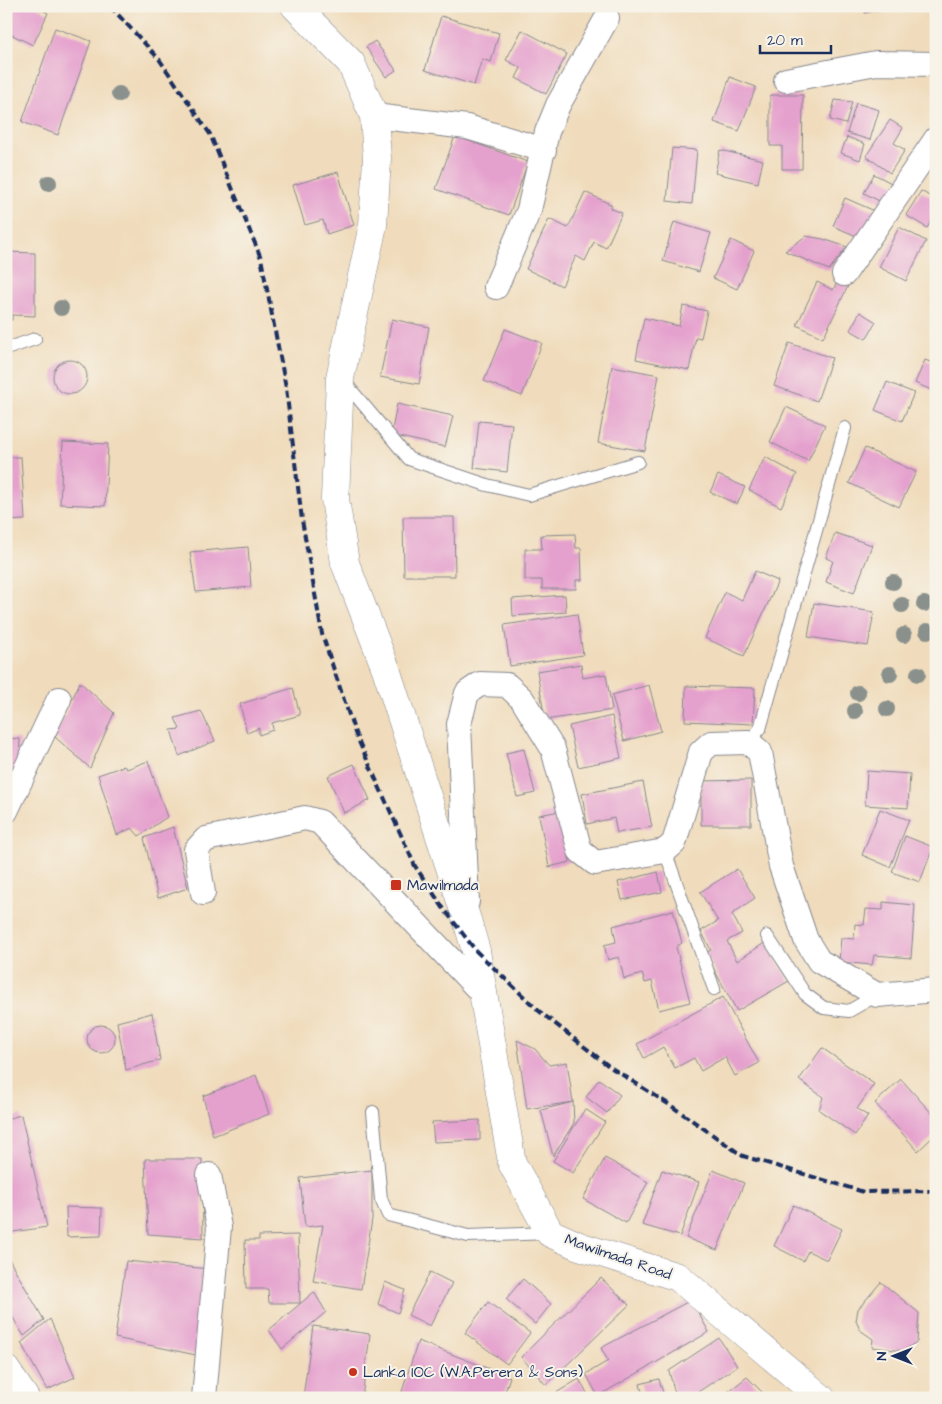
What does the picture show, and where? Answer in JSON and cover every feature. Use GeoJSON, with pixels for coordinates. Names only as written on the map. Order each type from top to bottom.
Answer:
{"type":"FeatureCollection","features":[{"type":"Feature","properties":{"kind":"street","name":"Mawilmada Road"},"geometry":{"type":"LineString","coordinates":[[295,6],[351,62],[374,116],[377,158],[372,224],[340,378],[335,499],[345,563],[386,669],[467,920],[512,1163],[550,1233],[579,1246],[678,1277],[821,1398]]}},
{"type":"Feature","properties":{"kind":"street"},"geometry":{"type":"LineString","coordinates":[[496,287],[529,210],[547,132],[558,105],[607,18]]}},
{"type":"Feature","properties":{"kind":"street"},"geometry":{"type":"LineString","coordinates":[[786,80],[876,63],[936,64]]}},
{"type":"Feature","properties":{"kind":"street"},"geometry":{"type":"LineString","coordinates":[[374,116],[467,127],[544,150]]}},
{"type":"Feature","properties":{"kind":"street"},"geometry":{"type":"LineString","coordinates":[[844,274],[936,139]]}},
{"type":"Feature","properties":{"kind":"street"},"geometry":{"type":"LineString","coordinates":[[467,920],[459,724],[466,693],[480,684],[507,685],[522,699],[553,749],[580,852],[595,863],[665,852],[674,843],[701,752],[711,743],[748,742],[760,752],[782,866],[806,940],[819,961],[878,995],[936,990]]}},
{"type":"Feature","properties":{"kind":"street"},"geometry":{"type":"LineString","coordinates":[[6,811],[59,699]]}},
{"type":"Feature","properties":{"kind":"street"},"geometry":{"type":"LineString","coordinates":[[203,893],[196,850],[206,839],[305,818],[320,822],[482,993]]}},
{"type":"Feature","properties":{"kind":"street"},"geometry":{"type":"LineString","coordinates":[[204,1398],[219,1227],[210,1175]]}},
{"type":"Feature","properties":{"kind":"street"},"geometry":{"type":"LineString","coordinates":[[6,1370],[25,1398]]}},
{"type":"Feature","properties":{"kind":"lane"},"geometry":{"type":"LineString","coordinates":[[6,349],[34,339]]}},
{"type":"Feature","properties":{"kind":"lane"},"geometry":{"type":"LineString","coordinates":[[340,378],[409,459],[487,485],[529,495],[638,462]]}},
{"type":"Feature","properties":{"kind":"lane"},"geometry":{"type":"LineString","coordinates":[[748,742],[760,730],[845,428]]}},
{"type":"Feature","properties":{"kind":"lane"},"geometry":{"type":"LineString","coordinates":[[665,852],[714,988]]}},
{"type":"Feature","properties":{"kind":"lane"},"geometry":{"type":"LineString","coordinates":[[767,936],[805,994],[824,1008],[849,1012],[878,995]]}},
{"type":"Feature","properties":{"kind":"lane"},"geometry":{"type":"LineString","coordinates":[[372,1112],[381,1199],[388,1216],[468,1236],[550,1233]]}},
{"type":"Feature","properties":{"kind":"building"},"geometry":{"type":"Polygon","coordinates":[[[9,6],[35,6],[48,13],[33,45],[6,32],[6,13],[9,6]]]}},
{"type":"Feature","properties":{"kind":"building"},"geometry":{"type":"Polygon","coordinates":[[[863,6],[893,6],[893,7],[865,13],[863,6]]]}},
{"type":"Feature","properties":{"kind":"building"},"geometry":{"type":"Polygon","coordinates":[[[441,16],[499,33],[491,62],[482,59],[474,85],[425,70],[441,16]]]}},
{"type":"Feature","properties":{"kind":"building"},"geometry":{"type":"Polygon","coordinates":[[[55,28],[91,41],[58,135],[22,122],[55,28]]]}},
{"type":"Feature","properties":{"kind":"building"},"geometry":{"type":"Polygon","coordinates":[[[522,30],[567,54],[546,94],[516,78],[521,68],[506,60],[522,30]]]}},
{"type":"Feature","properties":{"kind":"building"},"geometry":{"type":"Polygon","coordinates":[[[375,41],[396,70],[386,77],[366,47],[375,41]]]}},
{"type":"Feature","properties":{"kind":"building"},"geometry":{"type":"Polygon","coordinates":[[[730,77],[756,87],[739,131],[714,122],[730,77]]]}},
{"type":"Feature","properties":{"kind":"building"},"geometry":{"type":"Polygon","coordinates":[[[770,95],[803,95],[802,169],[782,169],[782,146],[770,146],[770,95]]]}},
{"type":"Feature","properties":{"kind":"building"},"geometry":{"type":"Polygon","coordinates":[[[835,100],[852,102],[846,124],[830,120],[835,100]]]}},
{"type":"Feature","properties":{"kind":"building"},"geometry":{"type":"Polygon","coordinates":[[[856,103],[879,110],[870,140],[847,133],[856,103]]]}},
{"type":"Feature","properties":{"kind":"building"},"geometry":{"type":"Polygon","coordinates":[[[890,120],[903,128],[894,143],[905,150],[890,173],[866,156],[890,120]]]}},
{"type":"Feature","properties":{"kind":"building"},"geometry":{"type":"Polygon","coordinates":[[[455,136],[528,162],[509,215],[436,189],[455,136]]]}},
{"type":"Feature","properties":{"kind":"building"},"geometry":{"type":"Polygon","coordinates":[[[847,137],[865,144],[860,160],[841,153],[847,137]]]}},
{"type":"Feature","properties":{"kind":"building"},"geometry":{"type":"Polygon","coordinates":[[[672,148],[697,150],[692,204],[667,201],[672,148]]]}},
{"type":"Feature","properties":{"kind":"building"},"geometry":{"type":"Polygon","coordinates":[[[720,150],[763,160],[758,183],[715,173],[720,150]]]}},
{"type":"Feature","properties":{"kind":"building"},"geometry":{"type":"Polygon","coordinates":[[[338,172],[354,225],[327,234],[323,220],[305,225],[293,185],[338,172]]]}},
{"type":"Feature","properties":{"kind":"building"},"geometry":{"type":"Polygon","coordinates":[[[874,174],[897,186],[887,205],[864,193],[874,174]]]}},
{"type":"Feature","properties":{"kind":"building"},"geometry":{"type":"Polygon","coordinates":[[[921,191],[936,200],[936,213],[927,228],[906,215],[921,191]]]}},
{"type":"Feature","properties":{"kind":"building"},"geometry":{"type":"Polygon","coordinates":[[[585,192],[612,205],[610,208],[622,213],[606,248],[594,242],[585,261],[576,256],[562,286],[526,269],[549,219],[568,228],[585,192]]]}},
{"type":"Feature","properties":{"kind":"building"},"geometry":{"type":"Polygon","coordinates":[[[845,198],[877,212],[866,240],[833,226],[845,198]]]}},
{"type":"Feature","properties":{"kind":"building"},"geometry":{"type":"Polygon","coordinates":[[[674,222],[711,233],[699,272],[663,261],[674,222]]]}},
{"type":"Feature","properties":{"kind":"building"},"geometry":{"type":"Polygon","coordinates":[[[899,227],[926,241],[906,281],[879,267],[899,227]]]}},
{"type":"Feature","properties":{"kind":"building"},"geometry":{"type":"Polygon","coordinates":[[[806,236],[823,239],[847,247],[829,270],[785,251],[806,236]]]}},
{"type":"Feature","properties":{"kind":"building"},"geometry":{"type":"Polygon","coordinates":[[[731,240],[754,251],[737,289],[713,278],[731,240]]]}},
{"type":"Feature","properties":{"kind":"building"},"geometry":{"type":"Polygon","coordinates":[[[6,252],[35,253],[35,316],[12,315],[12,320],[6,320],[6,252]]]}},
{"type":"Feature","properties":{"kind":"building"},"geometry":{"type":"Polygon","coordinates":[[[838,281],[848,286],[823,338],[797,325],[817,282],[833,290],[838,281]]]}},
{"type":"Feature","properties":{"kind":"building"},"geometry":{"type":"Polygon","coordinates":[[[683,306],[707,311],[701,338],[696,337],[689,370],[636,359],[644,318],[679,326],[683,306]]]}},
{"type":"Feature","properties":{"kind":"building"},"geometry":{"type":"Polygon","coordinates":[[[860,312],[876,322],[866,339],[850,330],[860,312]]]}},
{"type":"Feature","properties":{"kind":"building"},"geometry":{"type":"Polygon","coordinates":[[[392,319],[429,327],[419,384],[380,377],[392,319]]]}},
{"type":"Feature","properties":{"kind":"building"},"geometry":{"type":"Polygon","coordinates":[[[505,329],[542,343],[522,396],[484,381],[505,329]]]}},
{"type":"Feature","properties":{"kind":"building"},"geometry":{"type":"Polygon","coordinates":[[[789,343],[832,358],[817,401],[774,386],[789,343]]]}},
{"type":"Feature","properties":{"kind":"building"},"geometry":{"type":"Polygon","coordinates":[[[70,360],[77,361],[82,365],[86,370],[86,384],[82,389],[77,393],[70,394],[63,393],[58,389],[54,384],[53,377],[54,370],[58,365],[63,361],[70,360]]]}},
{"type":"Feature","properties":{"kind":"building"},"geometry":{"type":"Polygon","coordinates":[[[925,360],[936,364],[936,392],[915,383],[925,360]]]}},
{"type":"Feature","properties":{"kind":"building"},"geometry":{"type":"Polygon","coordinates":[[[612,366],[659,375],[645,451],[598,443],[612,366]]]}},
{"type":"Feature","properties":{"kind":"building"},"geometry":{"type":"Polygon","coordinates":[[[887,382],[914,393],[902,421],[875,410],[887,382]]]}},
{"type":"Feature","properties":{"kind":"building"},"geometry":{"type":"Polygon","coordinates":[[[397,404],[453,416],[445,447],[391,435],[397,404]]]}},
{"type":"Feature","properties":{"kind":"building"},"geometry":{"type":"Polygon","coordinates":[[[786,407],[825,425],[808,461],[770,442],[786,407]]]}},
{"type":"Feature","properties":{"kind":"building"},"geometry":{"type":"Polygon","coordinates":[[[479,421],[512,424],[507,472],[474,468],[479,421]]]}},
{"type":"Feature","properties":{"kind":"building"},"geometry":{"type":"Polygon","coordinates":[[[63,442],[108,444],[105,506],[60,504],[63,442]]]}},
{"type":"Feature","properties":{"kind":"building"},"geometry":{"type":"Polygon","coordinates":[[[865,448],[916,472],[899,507],[849,483],[865,448]]]}},
{"type":"Feature","properties":{"kind":"building"},"geometry":{"type":"Polygon","coordinates":[[[6,457],[21,457],[25,520],[6,521],[6,457]]]}},
{"type":"Feature","properties":{"kind":"building"},"geometry":{"type":"Polygon","coordinates":[[[765,457],[797,474],[781,507],[749,490],[765,457]]]}},
{"type":"Feature","properties":{"kind":"building"},"geometry":{"type":"Polygon","coordinates":[[[718,475],[745,487],[737,504],[710,492],[718,475]]]}},
{"type":"Feature","properties":{"kind":"building"},"geometry":{"type":"Polygon","coordinates":[[[403,517],[454,517],[455,576],[404,576],[403,517]]]}},
{"type":"Feature","properties":{"kind":"building"},"geometry":{"type":"Polygon","coordinates":[[[835,533],[872,545],[854,593],[826,582],[833,561],[826,558],[835,533]]]}},
{"type":"Feature","properties":{"kind":"building"},"geometry":{"type":"Polygon","coordinates":[[[575,534],[576,548],[581,548],[582,580],[576,580],[576,589],[542,589],[542,580],[525,580],[525,549],[542,549],[541,535],[575,534]]]}},
{"type":"Feature","properties":{"kind":"building"},"geometry":{"type":"Polygon","coordinates":[[[248,547],[251,587],[196,592],[190,552],[248,547]]]}},
{"type":"Feature","properties":{"kind":"building"},"geometry":{"type":"Polygon","coordinates":[[[755,571],[778,581],[744,656],[705,638],[725,592],[742,600],[755,571]]]}},
{"type":"Feature","properties":{"kind":"building"},"geometry":{"type":"Polygon","coordinates":[[[565,595],[566,612],[513,616],[512,599],[565,595]]]}},
{"type":"Feature","properties":{"kind":"building"},"geometry":{"type":"Polygon","coordinates":[[[814,603],[874,612],[868,646],[808,637],[814,603]]]}},
{"type":"Feature","properties":{"kind":"building"},"geometry":{"type":"Polygon","coordinates":[[[577,614],[583,655],[510,666],[504,625],[577,614]]]}},
{"type":"Feature","properties":{"kind":"building"},"geometry":{"type":"Polygon","coordinates":[[[581,664],[583,678],[606,674],[612,710],[545,720],[537,671],[581,664]]]}},
{"type":"Feature","properties":{"kind":"building"},"geometry":{"type":"Polygon","coordinates":[[[80,682],[114,713],[90,768],[55,737],[80,682]]]}},
{"type":"Feature","properties":{"kind":"building"},"geometry":{"type":"Polygon","coordinates":[[[649,685],[661,731],[624,741],[612,695],[649,685]]]}},
{"type":"Feature","properties":{"kind":"building"},"geometry":{"type":"Polygon","coordinates":[[[686,686],[755,688],[753,724],[685,721],[686,686]]]}},
{"type":"Feature","properties":{"kind":"building"},"geometry":{"type":"Polygon","coordinates":[[[293,688],[300,715],[272,723],[273,730],[259,735],[259,728],[247,733],[240,704],[293,688]]]}},
{"type":"Feature","properties":{"kind":"building"},"geometry":{"type":"Polygon","coordinates":[[[201,711],[215,741],[179,756],[171,730],[180,729],[175,718],[201,711]]]}},
{"type":"Feature","properties":{"kind":"building"},"geometry":{"type":"Polygon","coordinates":[[[612,716],[621,758],[578,767],[569,726],[612,716]]]}},
{"type":"Feature","properties":{"kind":"building"},"geometry":{"type":"Polygon","coordinates":[[[6,738],[20,739],[18,772],[6,771],[6,738]]]}},
{"type":"Feature","properties":{"kind":"building"},"geometry":{"type":"Polygon","coordinates":[[[524,749],[535,793],[517,797],[506,753],[524,749]]]}},
{"type":"Feature","properties":{"kind":"building"},"geometry":{"type":"Polygon","coordinates":[[[148,761],[167,817],[139,836],[132,828],[117,835],[98,775],[124,766],[127,769],[148,761]]]}},
{"type":"Feature","properties":{"kind":"building"},"geometry":{"type":"Polygon","coordinates":[[[354,764],[370,800],[344,813],[328,776],[354,764]]]}},
{"type":"Feature","properties":{"kind":"building"},"geometry":{"type":"Polygon","coordinates":[[[867,771],[910,774],[908,808],[865,805],[867,771]]]}},
{"type":"Feature","properties":{"kind":"building"},"geometry":{"type":"Polygon","coordinates":[[[751,780],[751,825],[701,825],[701,781],[751,780]]]}},
{"type":"Feature","properties":{"kind":"building"},"geometry":{"type":"Polygon","coordinates":[[[643,782],[652,827],[617,833],[614,818],[587,824],[582,794],[643,782]]]}},
{"type":"Feature","properties":{"kind":"building"},"geometry":{"type":"Polygon","coordinates":[[[880,809],[909,820],[890,867],[862,855],[880,809]]]}},
{"type":"Feature","properties":{"kind":"building"},"geometry":{"type":"Polygon","coordinates":[[[560,811],[570,862],[549,867],[539,815],[560,811]]]}},
{"type":"Feature","properties":{"kind":"building"},"geometry":{"type":"Polygon","coordinates":[[[173,827],[188,888],[158,898],[144,838],[173,827]]]}},
{"type":"Feature","properties":{"kind":"building"},"geometry":{"type":"Polygon","coordinates":[[[905,836],[933,847],[920,882],[892,872],[905,836]]]}},
{"type":"Feature","properties":{"kind":"building"},"geometry":{"type":"Polygon","coordinates":[[[737,869],[755,898],[732,914],[742,933],[727,941],[737,961],[766,942],[789,981],[737,1011],[705,953],[711,950],[701,931],[718,921],[700,892],[737,869]]]}},
{"type":"Feature","properties":{"kind":"building"},"geometry":{"type":"Polygon","coordinates":[[[658,872],[662,892],[622,900],[618,882],[658,872]]]}},
{"type":"Feature","properties":{"kind":"building"},"geometry":{"type":"Polygon","coordinates":[[[883,902],[915,905],[911,958],[874,955],[872,965],[839,962],[841,938],[854,939],[855,924],[864,925],[866,909],[883,910],[883,902]]]}},
{"type":"Feature","properties":{"kind":"building"},"geometry":{"type":"Polygon","coordinates":[[[673,910],[682,943],[676,947],[690,1002],[659,1010],[652,981],[645,983],[642,974],[624,979],[619,957],[608,960],[604,945],[616,942],[613,926],[673,910]]]}},
{"type":"Feature","properties":{"kind":"building"},"geometry":{"type":"Polygon","coordinates":[[[723,997],[759,1063],[735,1076],[725,1057],[701,1071],[694,1058],[675,1068],[663,1047],[644,1058],[637,1044],[723,997]]]}},
{"type":"Feature","properties":{"kind":"building"},"geometry":{"type":"Polygon","coordinates":[[[152,1013],[160,1060],[126,1070],[117,1022],[152,1013]]]}},
{"type":"Feature","properties":{"kind":"building"},"geometry":{"type":"Polygon","coordinates":[[[101,1025],[111,1029],[115,1039],[111,1049],[101,1053],[91,1049],[87,1039],[91,1029],[101,1025]]]}},
{"type":"Feature","properties":{"kind":"building"},"geometry":{"type":"Polygon","coordinates":[[[517,1040],[535,1049],[549,1065],[567,1062],[573,1102],[527,1109],[517,1040]]]}},
{"type":"Feature","properties":{"kind":"building"},"geometry":{"type":"Polygon","coordinates":[[[822,1048],[874,1084],[857,1109],[868,1116],[855,1135],[819,1110],[823,1097],[799,1080],[822,1048]]]}},
{"type":"Feature","properties":{"kind":"building"},"geometry":{"type":"Polygon","coordinates":[[[256,1075],[269,1114],[213,1136],[203,1096],[256,1075]]]}},
{"type":"Feature","properties":{"kind":"building"},"geometry":{"type":"Polygon","coordinates":[[[599,1079],[620,1095],[607,1113],[586,1097],[599,1079]]]}},
{"type":"Feature","properties":{"kind":"building"},"geometry":{"type":"Polygon","coordinates":[[[901,1079],[936,1118],[936,1134],[918,1151],[875,1103],[901,1079]]]}},
{"type":"Feature","properties":{"kind":"building"},"geometry":{"type":"Polygon","coordinates":[[[573,1102],[574,1123],[553,1156],[541,1110],[573,1102]]]}},
{"type":"Feature","properties":{"kind":"building"},"geometry":{"type":"Polygon","coordinates":[[[585,1109],[605,1122],[573,1173],[553,1161],[585,1109]]]}},
{"type":"Feature","properties":{"kind":"building"},"geometry":{"type":"Polygon","coordinates":[[[21,1115],[47,1227],[6,1233],[6,1119],[21,1115]]]}},
{"type":"Feature","properties":{"kind":"building"},"geometry":{"type":"Polygon","coordinates":[[[480,1120],[480,1140],[434,1142],[432,1122],[480,1120]]]}},
{"type":"Feature","properties":{"kind":"building"},"geometry":{"type":"Polygon","coordinates":[[[605,1158],[648,1182],[626,1223],[583,1199],[605,1158]]]}},
{"type":"Feature","properties":{"kind":"building"},"geometry":{"type":"Polygon","coordinates":[[[145,1159],[202,1159],[203,1238],[148,1234],[145,1159]]]}},
{"type":"Feature","properties":{"kind":"building"},"geometry":{"type":"Polygon","coordinates":[[[372,1170],[372,1219],[361,1289],[313,1281],[323,1225],[305,1227],[300,1178],[372,1170]]]}},
{"type":"Feature","properties":{"kind":"building"},"geometry":{"type":"Polygon","coordinates":[[[662,1170],[699,1182],[680,1236],[642,1225],[662,1170]]]}},
{"type":"Feature","properties":{"kind":"building"},"geometry":{"type":"Polygon","coordinates":[[[713,1170],[744,1183],[717,1250],[686,1238],[713,1170]]]}},
{"type":"Feature","properties":{"kind":"building"},"geometry":{"type":"Polygon","coordinates":[[[793,1205],[842,1229],[827,1260],[808,1251],[803,1261],[774,1246],[793,1205]]]}},
{"type":"Feature","properties":{"kind":"building"},"geometry":{"type":"Polygon","coordinates":[[[66,1207],[102,1208],[101,1236],[67,1237],[66,1207]]]}},
{"type":"Feature","properties":{"kind":"building"},"geometry":{"type":"Polygon","coordinates":[[[298,1235],[300,1303],[269,1303],[268,1289],[246,1289],[245,1240],[259,1240],[259,1236],[298,1235]]]}},
{"type":"Feature","properties":{"kind":"building"},"geometry":{"type":"Polygon","coordinates":[[[6,1254],[44,1320],[24,1336],[10,1313],[6,1315],[6,1254]]]}},
{"type":"Feature","properties":{"kind":"building"},"geometry":{"type":"Polygon","coordinates":[[[126,1261],[210,1269],[196,1355],[115,1338],[126,1261]]]}},
{"type":"Feature","properties":{"kind":"building"},"geometry":{"type":"Polygon","coordinates":[[[430,1272],[452,1283],[430,1326],[408,1315],[430,1272]]]}},
{"type":"Feature","properties":{"kind":"building"},"geometry":{"type":"Polygon","coordinates":[[[601,1278],[629,1305],[546,1385],[521,1357],[601,1278]]]}},
{"type":"Feature","properties":{"kind":"building"},"geometry":{"type":"Polygon","coordinates":[[[523,1279],[551,1304],[535,1324],[506,1299],[523,1279]]]}},
{"type":"Feature","properties":{"kind":"building"},"geometry":{"type":"Polygon","coordinates":[[[385,1282],[405,1290],[398,1313],[378,1304],[385,1282]]]}},
{"type":"Feature","properties":{"kind":"building"},"geometry":{"type":"Polygon","coordinates":[[[881,1282],[919,1313],[917,1342],[903,1351],[872,1347],[873,1339],[860,1330],[856,1321],[858,1309],[881,1282]]]}},
{"type":"Feature","properties":{"kind":"building"},"geometry":{"type":"Polygon","coordinates":[[[314,1292],[326,1312],[282,1349],[269,1330],[314,1292]]]}},
{"type":"Feature","properties":{"kind":"building"},"geometry":{"type":"Polygon","coordinates":[[[691,1300],[709,1332],[598,1396],[586,1374],[608,1361],[601,1348],[691,1300]]]}},
{"type":"Feature","properties":{"kind":"building"},"geometry":{"type":"Polygon","coordinates":[[[488,1302],[530,1333],[507,1364],[465,1333],[488,1302]]]}},
{"type":"Feature","properties":{"kind":"building"},"geometry":{"type":"Polygon","coordinates":[[[50,1319],[75,1377],[47,1390],[21,1343],[50,1319]]]}},
{"type":"Feature","properties":{"kind":"building"},"geometry":{"type":"Polygon","coordinates":[[[313,1326],[370,1334],[362,1398],[303,1397],[313,1326]]]}},
{"type":"Feature","properties":{"kind":"building"},"geometry":{"type":"Polygon","coordinates":[[[719,1338],[737,1366],[689,1398],[676,1398],[669,1371],[719,1338]]]}},
{"type":"Feature","properties":{"kind":"building"},"geometry":{"type":"Polygon","coordinates":[[[418,1341],[510,1377],[503,1398],[400,1398],[418,1341]]]}},
{"type":"Feature","properties":{"kind":"building"},"geometry":{"type":"Polygon","coordinates":[[[747,1377],[768,1398],[720,1398],[747,1377]]]}},
{"type":"Feature","properties":{"kind":"building"},"geometry":{"type":"Polygon","coordinates":[[[579,1379],[590,1398],[548,1398],[579,1379]]]}},
{"type":"Feature","properties":{"kind":"building"},"geometry":{"type":"Polygon","coordinates":[[[659,1379],[663,1393],[657,1395],[657,1398],[623,1398],[642,1392],[640,1384],[659,1379]]]}},
{"type":"Feature","properties":{"kind":"railway"},"geometry":{"type":"LineString","coordinates":[[110,6],[159,59],[210,134],[261,258],[286,388],[302,520],[322,634],[355,733],[415,866],[444,909],[476,951],[539,1011],[610,1067],[670,1105],[743,1156],[864,1192],[936,1191]]}},
{"type":"Feature","properties":{"kind":"place","name":"Mawilmada"},"geometry":{"type":"Point","coordinates":[396,885]}},
{"type":"Feature","properties":{"kind":"place","name":"Lanka IOC (W.A.Perera & Sons)"},"geometry":{"type":"Point","coordinates":[353,1372]}}]}
